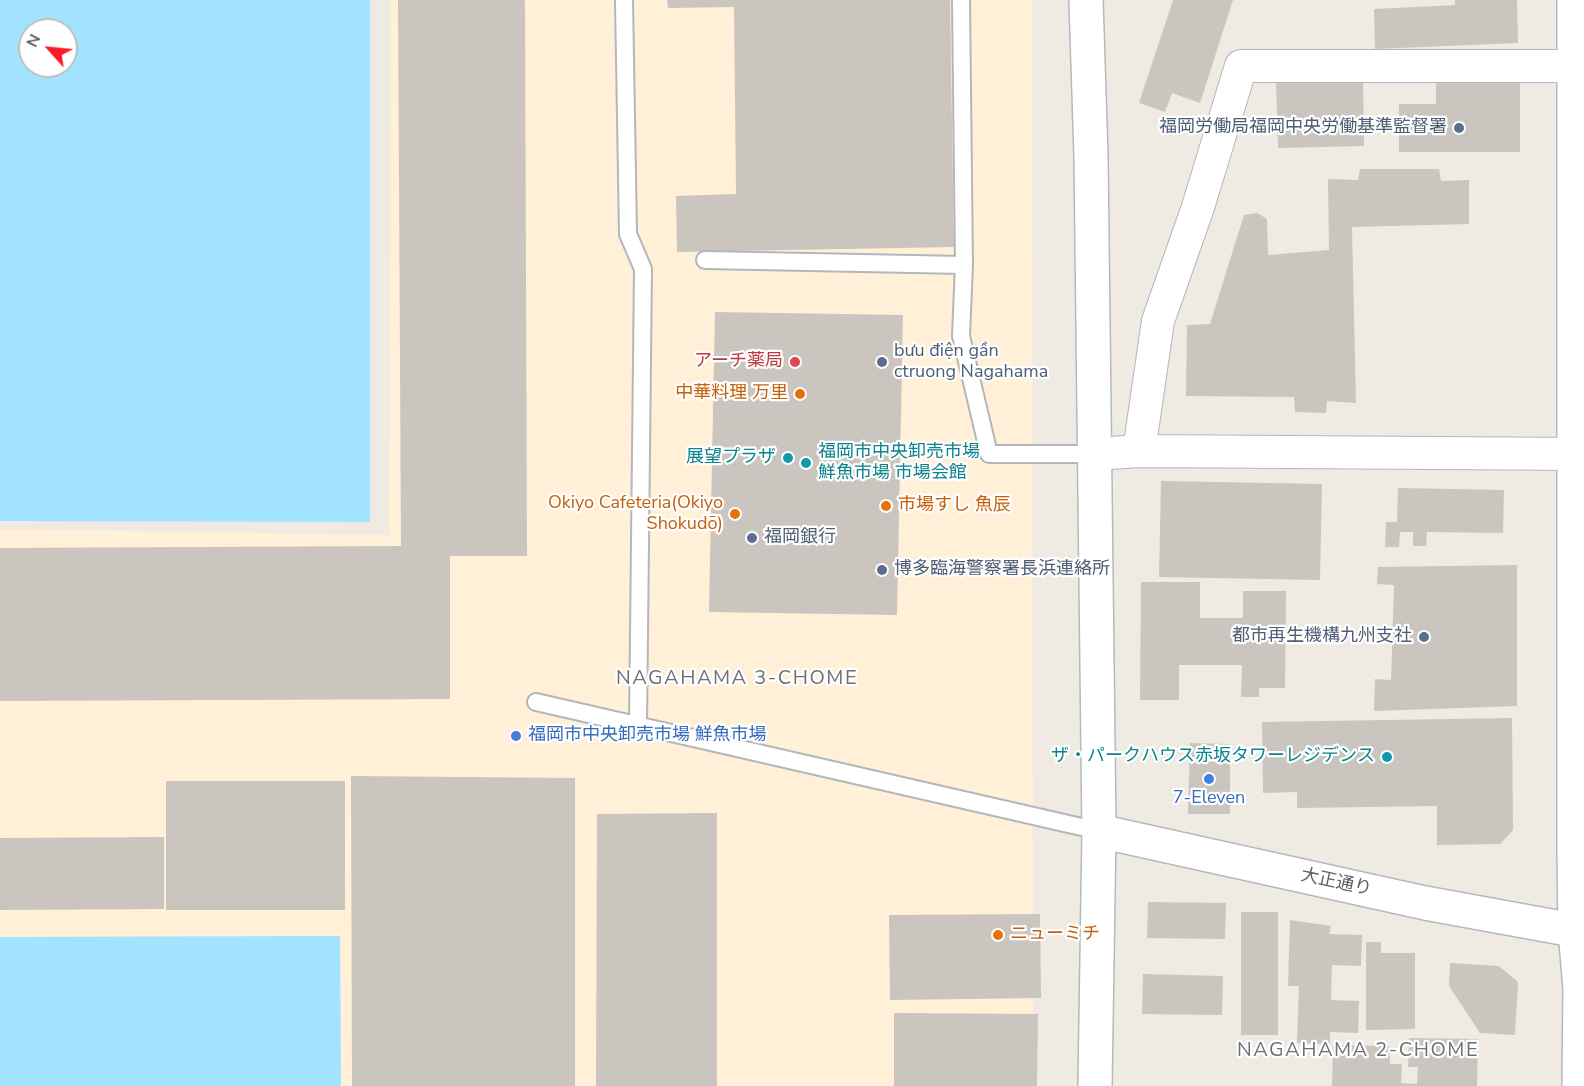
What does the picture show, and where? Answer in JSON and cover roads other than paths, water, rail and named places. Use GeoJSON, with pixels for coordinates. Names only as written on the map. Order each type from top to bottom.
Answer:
{"type":"FeatureCollection","features":[{"type":"Feature","properties":{"kind":"street"},"geometry":{"type":"LineString","coordinates":[[1086,0],[1096,454],[1099,831],[1095,1086]]}},
{"type":"Feature","properties":{"kind":"street"},"geometry":{"type":"LineString","coordinates":[[1574,0],[1579,453],[1579,1086]]}},
{"type":"Feature","properties":{"kind":"street"},"geometry":{"type":"LineString","coordinates":[[1139,451],[1158,321],[1198,207],[1241,66],[1575,66]]}},
{"type":"Feature","properties":{"kind":"street"},"geometry":{"type":"LineString","coordinates":[[1096,454],[1139,451],[1579,453]]}},
{"type":"Feature","properties":{"kind":"street","name":"大正通り"},"geometry":{"type":"LineString","coordinates":[[1099,831],[1425,903],[1579,931]]}},
{"type":"Feature","properties":{"kind":"lane"},"geometry":{"type":"LineString","coordinates":[[624,0],[628,234],[643,269],[638,725]]}},
{"type":"Feature","properties":{"kind":"lane"},"geometry":{"type":"LineString","coordinates":[[961,0],[964,265],[961,336],[989,454],[1096,454]]}},
{"type":"Feature","properties":{"kind":"lane"},"geometry":{"type":"LineString","coordinates":[[705,260],[964,265]]}},
{"type":"Feature","properties":{"kind":"lane"},"geometry":{"type":"LineString","coordinates":[[536,702],[1099,831]]}},
{"type":"Feature","properties":{"kind":"water"},"geometry":{"type":"Polygon","coordinates":[[[0,0],[370,0],[370,522],[0,521],[0,0]]]}},
{"type":"Feature","properties":{"kind":"water"},"geometry":{"type":"Polygon","coordinates":[[[340,936],[341,1086],[0,1086],[0,937],[340,936]]]}},
{"type":"Feature","properties":{"kind":"place","name":"福岡労働局福岡中央労働基準監督署"},"geometry":{"type":"Point","coordinates":[1459,128]}},
{"type":"Feature","properties":{"kind":"place","name":"アーチ薬局"},"geometry":{"type":"Point","coordinates":[795,362]}},
{"type":"Feature","properties":{"kind":"place","name":"bưu điện gần ctruong Nagahama"},"geometry":{"type":"Point","coordinates":[882,362]}},
{"type":"Feature","properties":{"kind":"place","name":"中華料理 万里"},"geometry":{"type":"Point","coordinates":[800,394]}},
{"type":"Feature","properties":{"kind":"place","name":"展望プラザ"},"geometry":{"type":"Point","coordinates":[788,458]}},
{"type":"Feature","properties":{"kind":"place","name":"福岡市中央卸売市場 鮮魚市場 市場会館"},"geometry":{"type":"Point","coordinates":[806,463]}},
{"type":"Feature","properties":{"kind":"place","name":"市場すし 魚辰"},"geometry":{"type":"Point","coordinates":[886,506]}},
{"type":"Feature","properties":{"kind":"place","name":"Okiyo Cafeteria(Okiyo Shokudō)"},"geometry":{"type":"Point","coordinates":[735,514]}},
{"type":"Feature","properties":{"kind":"place","name":"福岡銀行"},"geometry":{"type":"Point","coordinates":[752,538]}},
{"type":"Feature","properties":{"kind":"place","name":"博多臨海警察署長浜連絡所"},"geometry":{"type":"Point","coordinates":[882,570]}},
{"type":"Feature","properties":{"kind":"place","name":"都市再生機構九州支社"},"geometry":{"type":"Point","coordinates":[1424,637]}},
{"type":"Feature","properties":{"kind":"place","name":"福岡市中央卸売市場 鮮魚市場"},"geometry":{"type":"Point","coordinates":[516,736]}},
{"type":"Feature","properties":{"kind":"place","name":"ザ・パークハウス赤坂タワーレジデンス"},"geometry":{"type":"Point","coordinates":[1387,757]}},
{"type":"Feature","properties":{"kind":"place","name":"7-Eleven"},"geometry":{"type":"Point","coordinates":[1209,779]}},
{"type":"Feature","properties":{"kind":"place","name":"ニューミチ"},"geometry":{"type":"Point","coordinates":[998,935]}},
{"type":"Feature","properties":{"kind":"district","name":"NAGAHAMA 3-CHOME"},"geometry":{"type":"Point","coordinates":[737,679]}},
{"type":"Feature","properties":{"kind":"district","name":"NAGAHAMA 2-CHOME"},"geometry":{"type":"Point","coordinates":[1358,1051]}}]}
